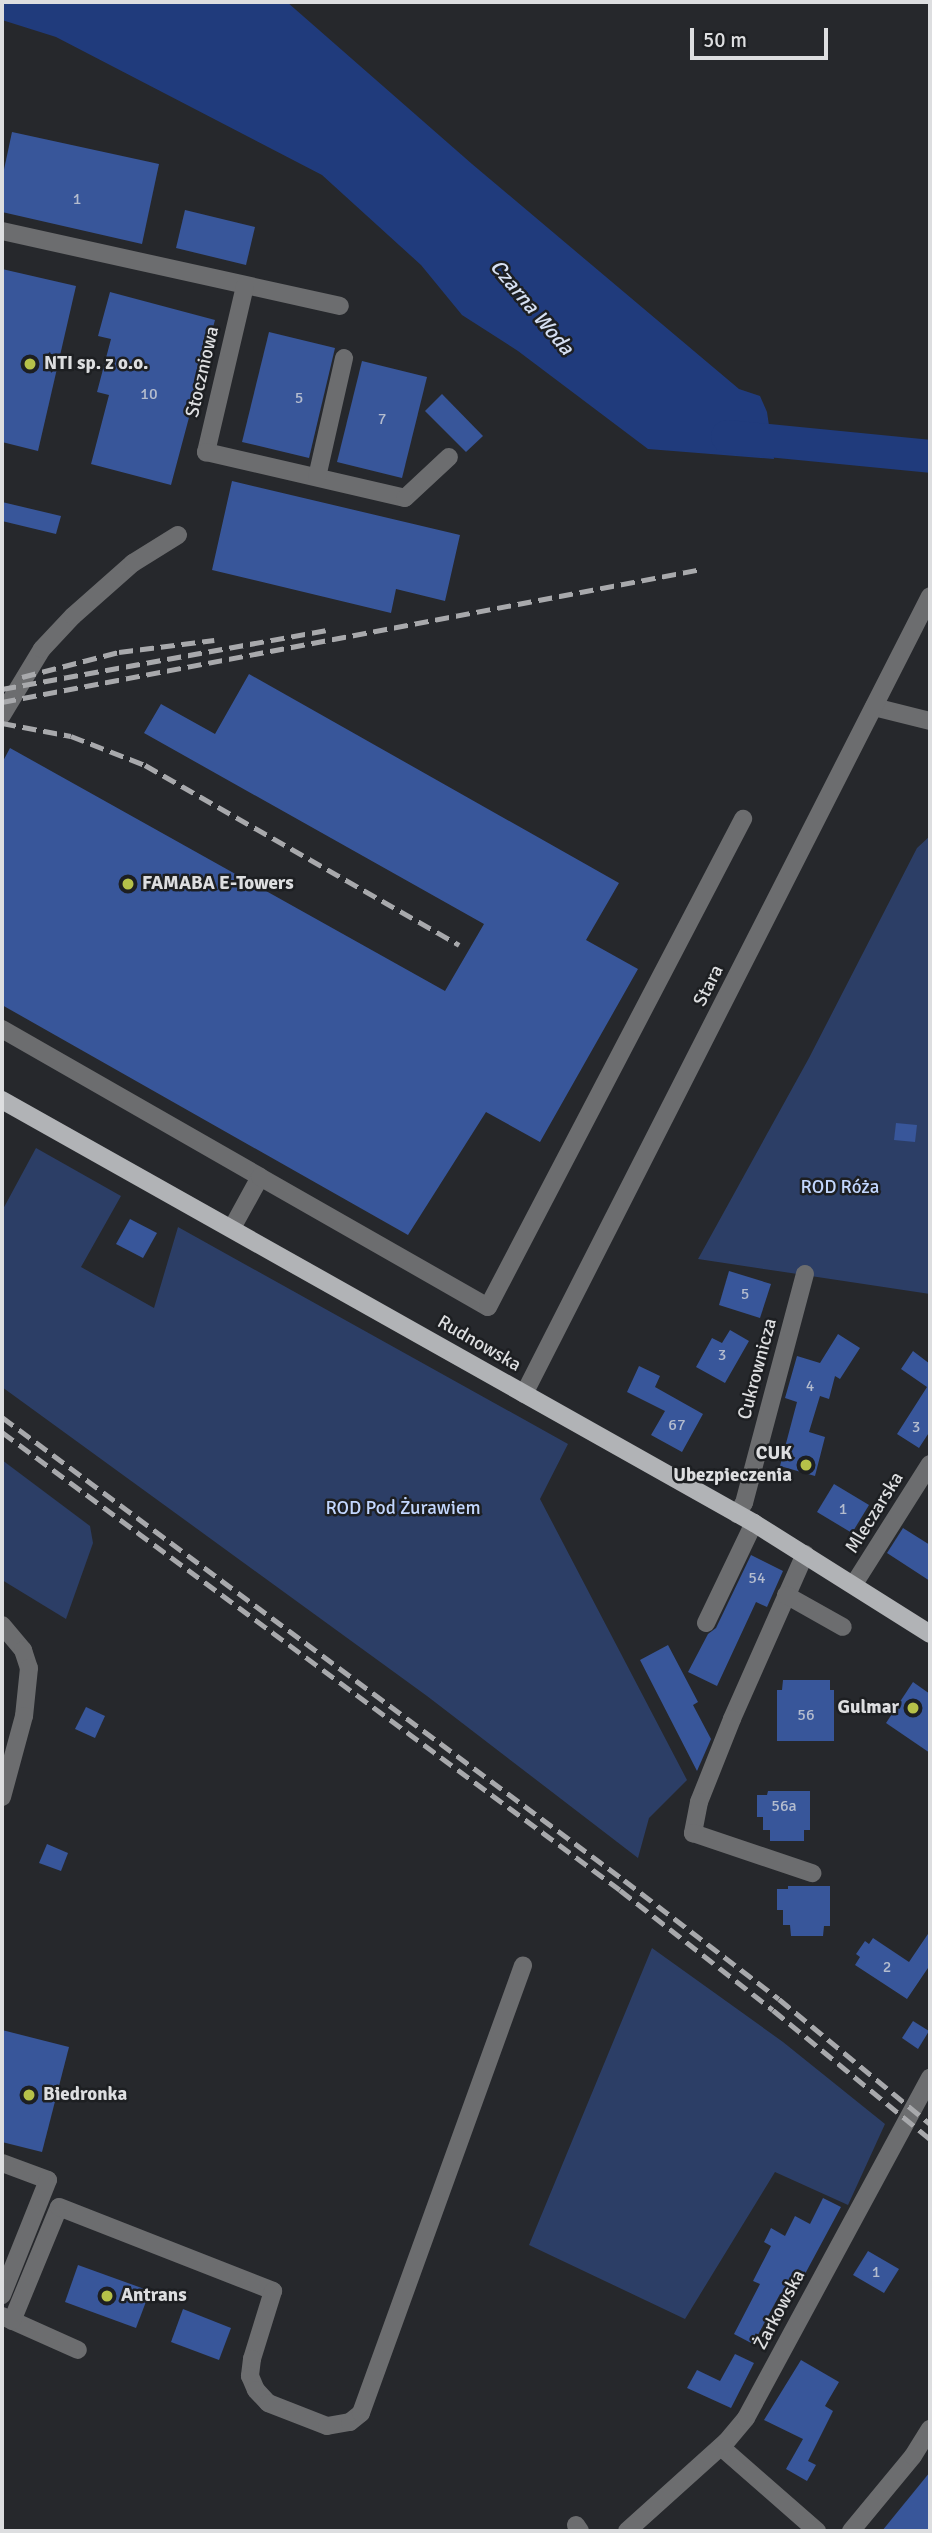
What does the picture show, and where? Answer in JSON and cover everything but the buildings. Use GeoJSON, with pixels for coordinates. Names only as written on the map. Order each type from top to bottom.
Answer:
{"type":"FeatureCollection","features":[{"type":"Feature","properties":{"kind":"main road","name":"Rudnowska"},"geometry":{"type":"LineString","coordinates":[[2,1100],[746,1519],[854,1584],[930,1634]]}},
{"type":"Feature","properties":{"kind":"street"},"geometry":{"type":"LineString","coordinates":[[2,231],[340,306]]}},
{"type":"Feature","properties":{"kind":"street","name":"Stoczniowa"},"geometry":{"type":"LineString","coordinates":[[245,286],[206,452],[405,498],[449,457]]}},
{"type":"Feature","properties":{"kind":"street"},"geometry":{"type":"LineString","coordinates":[[317,477],[344,358]]}},
{"type":"Feature","properties":{"kind":"street"},"geometry":{"type":"LineString","coordinates":[[2,715],[42,649],[73,617],[133,563],[178,535]]}},
{"type":"Feature","properties":{"kind":"street","name":"Stara"},"geometry":{"type":"LineString","coordinates":[[524,1394],[930,596]]}},
{"type":"Feature","properties":{"kind":"street"},"geometry":{"type":"LineString","coordinates":[[874,707],[930,721]]}},
{"type":"Feature","properties":{"kind":"street"},"geometry":{"type":"LineString","coordinates":[[2,1029],[488,1307],[743,819]]}},
{"type":"Feature","properties":{"kind":"street"},"geometry":{"type":"LineString","coordinates":[[232,1228],[260,1177]]}},
{"type":"Feature","properties":{"kind":"street","name":"Cukrownicza"},"geometry":{"type":"LineString","coordinates":[[706,1623],[746,1519],[744,1503],[805,1274]]}},
{"type":"Feature","properties":{"kind":"street","name":"Mleczarska"},"geometry":{"type":"LineString","coordinates":[[854,1584],[930,1464]]}},
{"type":"Feature","properties":{"kind":"street"},"geometry":{"type":"LineString","coordinates":[[804,1554],[759,1651],[699,1802],[693,1833],[812,1873]]}},
{"type":"Feature","properties":{"kind":"street"},"geometry":{"type":"LineString","coordinates":[[786,1595],[843,1628]]}},
{"type":"Feature","properties":{"kind":"street"},"geometry":{"type":"LineString","coordinates":[[2,1625],[23,1650],[29,1668],[24,1716],[2,1797]]}},
{"type":"Feature","properties":{"kind":"street"},"geometry":{"type":"LineString","coordinates":[[78,2350],[7,2318],[60,2207],[272,2291],[252,2359],[250,2376],[256,2390],[268,2403],[327,2426],[350,2422],[361,2413],[523,1965]]}},
{"type":"Feature","properties":{"kind":"street","name":"Żarkowska"},"geometry":{"type":"LineString","coordinates":[[627,2531],[720,2447],[746,2418],[930,2077]]}},
{"type":"Feature","properties":{"kind":"street"},"geometry":{"type":"LineString","coordinates":[[2,2163],[48,2180],[2,2295]]}},
{"type":"Feature","properties":{"kind":"street"},"geometry":{"type":"LineString","coordinates":[[850,2531],[913,2456],[930,2430]]}},
{"type":"Feature","properties":{"kind":"street"},"geometry":{"type":"LineString","coordinates":[[720,2447],[817,2531]]}},
{"type":"Feature","properties":{"kind":"green space","name":"ROD Róża"},"geometry":{"type":"Polygon","coordinates":[[[930,836],[930,1294],[698,1259],[809,1058],[917,848],[930,836]]]}},
{"type":"Feature","properties":{"kind":"green space","name":"ROD Pod Żurawiem"},"geometry":{"type":"Polygon","coordinates":[[[36,1148],[121,1196],[81,1267],[154,1308],[178,1227],[568,1444],[540,1499],[687,1780],[649,1818],[638,1858],[427,1696],[2,1387],[2,1211],[36,1148]]]}},
{"type":"Feature","properties":{"kind":"green space"},"geometry":{"type":"Polygon","coordinates":[[[2,1460],[90,1526],[93,1543],[66,1619],[2,1580],[2,1460]]]}},
{"type":"Feature","properties":{"kind":"green space"},"geometry":{"type":"Polygon","coordinates":[[[652,1948],[783,2042],[885,2124],[848,2205],[775,2172],[685,2319],[529,2245],[652,1948]]]}},
{"type":"Feature","properties":{"kind":"water"},"geometry":{"type":"Polygon","coordinates":[[[2,2],[287,2],[472,164],[739,389],[760,396],[767,412],[774,459],[648,449],[518,351],[462,315],[421,265],[322,175],[56,37],[2,20],[2,2]]]}},
{"type":"Feature","properties":{"kind":"waterway","name":"Czarna Woda"},"geometry":{"type":"LineString","coordinates":[[727,436],[930,456]]}},
{"type":"Feature","properties":{"kind":"railway"},"geometry":{"type":"LineString","coordinates":[[2,702],[702,569]]}},
{"type":"Feature","properties":{"kind":"railway"},"geometry":{"type":"LineString","coordinates":[[2,689],[326,630]]}},
{"type":"Feature","properties":{"kind":"railway"},"geometry":{"type":"LineString","coordinates":[[22,677],[119,652],[214,640]]}},
{"type":"Feature","properties":{"kind":"railway"},"geometry":{"type":"LineString","coordinates":[[2,723],[71,736],[145,765],[459,945]]}},
{"type":"Feature","properties":{"kind":"railway"},"geometry":{"type":"LineString","coordinates":[[2,1417],[624,1880],[779,1999],[930,2124]]}},
{"type":"Feature","properties":{"kind":"railway"},"geometry":{"type":"LineString","coordinates":[[2,1432],[620,1890],[773,2010],[930,2139]]}},
{"type":"Feature","properties":{"kind":"place","name":"NTI sp. z o.o."},"geometry":{"type":"Point","coordinates":[30,364]}},
{"type":"Feature","properties":{"kind":"place","name":"FAMABA E-Towers"},"geometry":{"type":"Point","coordinates":[128,884]}},
{"type":"Feature","properties":{"kind":"place","name":"CUK Ubezpieczenia"},"geometry":{"type":"Point","coordinates":[806,1465]}},
{"type":"Feature","properties":{"kind":"place","name":"Gulmar"},"geometry":{"type":"Point","coordinates":[913,1708]}},
{"type":"Feature","properties":{"kind":"place","name":"Biedronka"},"geometry":{"type":"Point","coordinates":[29,2095]}},
{"type":"Feature","properties":{"kind":"place","name":"Antrans"},"geometry":{"type":"Point","coordinates":[107,2296]}}]}
